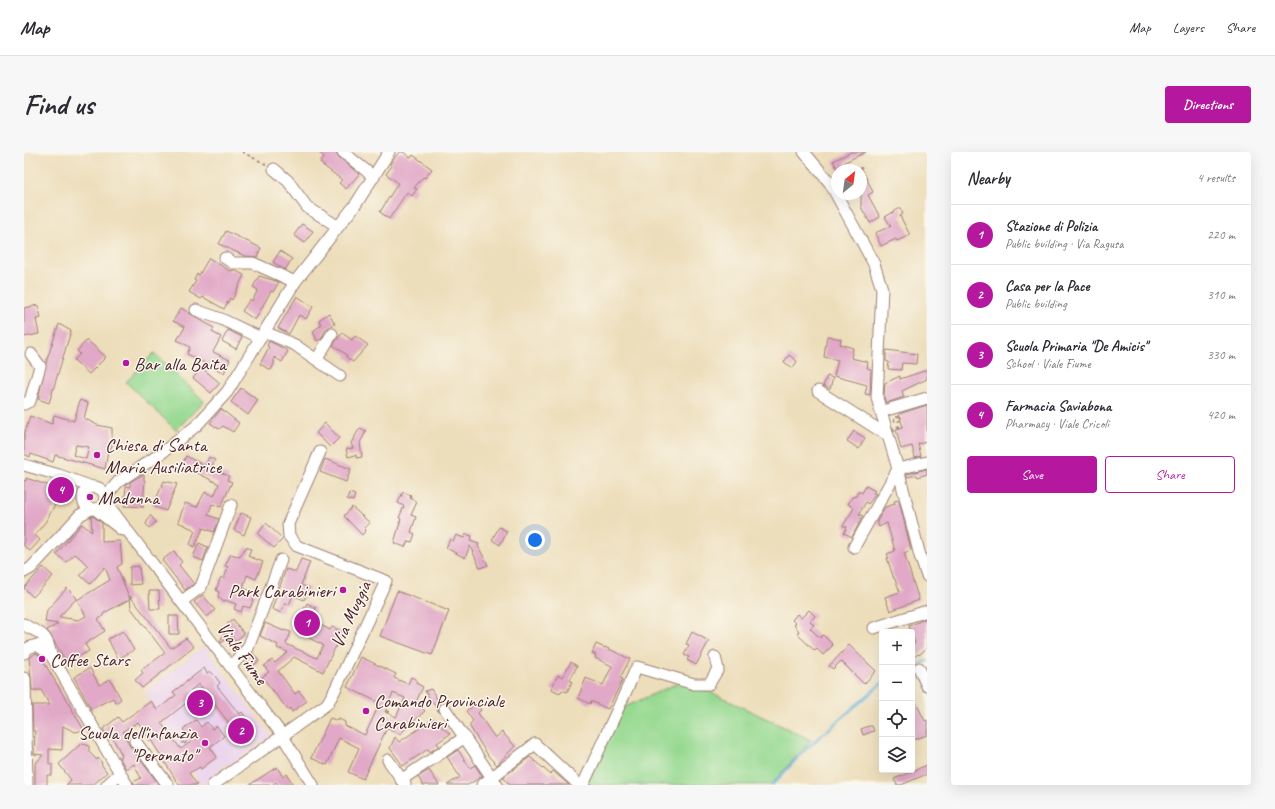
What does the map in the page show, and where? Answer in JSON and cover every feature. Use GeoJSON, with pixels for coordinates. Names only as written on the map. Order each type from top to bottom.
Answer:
{"type":"FeatureCollection","features":[{"type":"Feature","properties":{"kind":"main road"},"geometry":{"type":"LineString","coordinates":[[24,679],[26,785]]}},
{"type":"Feature","properties":{"kind":"street"},"geometry":{"type":"LineString","coordinates":[[343,152],[374,177]]}},
{"type":"Feature","properties":{"kind":"street"},"geometry":{"type":"LineString","coordinates":[[89,505],[101,507],[118,482],[163,452],[196,426],[227,392],[295,282],[337,226],[356,204],[389,152]]}},
{"type":"Feature","properties":{"kind":"street"},"geometry":{"type":"LineString","coordinates":[[804,152],[830,183],[874,264],[882,289],[877,398],[898,469],[920,556],[927,576]]}},
{"type":"Feature","properties":{"kind":"street"},"geometry":{"type":"LineString","coordinates":[[274,169],[288,181],[307,208],[337,226]]}},
{"type":"Feature","properties":{"kind":"street"},"geometry":{"type":"LineString","coordinates":[[225,258],[233,263],[253,264],[295,282]]}},
{"type":"Feature","properties":{"kind":"street"},"geometry":{"type":"LineString","coordinates":[[196,310],[263,335],[295,345],[340,376]]}},
{"type":"Feature","properties":{"kind":"street"},"geometry":{"type":"LineString","coordinates":[[317,359],[332,334]]}},
{"type":"Feature","properties":{"kind":"street"},"geometry":{"type":"LineString","coordinates":[[24,404],[30,401],[40,366],[31,354]]}},
{"type":"Feature","properties":{"kind":"street"},"geometry":{"type":"LineString","coordinates":[[818,391],[887,435]]}},
{"type":"Feature","properties":{"kind":"street"},"geometry":{"type":"LineString","coordinates":[[880,412],[927,398]]}},
{"type":"Feature","properties":{"kind":"street","name":"Via Muggia"},"geometry":{"type":"LineString","coordinates":[[282,736],[327,704],[386,581],[297,546],[289,536],[288,524],[320,452]]}},
{"type":"Feature","properties":{"kind":"street"},"geometry":{"type":"LineString","coordinates":[[854,547],[898,469],[927,462]]}},
{"type":"Feature","properties":{"kind":"street"},"geometry":{"type":"LineString","coordinates":[[24,465],[59,474],[102,491],[105,499]]}},
{"type":"Feature","properties":{"kind":"street","name":"Viale Fiume"},"geometry":{"type":"LineString","coordinates":[[24,474],[57,481],[73,488],[89,505],[117,525],[138,545]]}},
{"type":"Feature","properties":{"kind":"street"},"geometry":{"type":"LineString","coordinates":[[89,505],[86,491],[118,482]]}},
{"type":"Feature","properties":{"kind":"street","name":"Viale Fiume"},"geometry":{"type":"LineString","coordinates":[[105,499],[282,736],[313,785]]}},
{"type":"Feature","properties":{"kind":"street"},"geometry":{"type":"LineString","coordinates":[[24,572],[31,568],[68,526],[89,505]]}},
{"type":"Feature","properties":{"kind":"street"},"geometry":{"type":"LineString","coordinates":[[182,601],[201,587],[231,505]]}},
{"type":"Feature","properties":{"kind":"street"},"geometry":{"type":"LineString","coordinates":[[231,666],[248,648],[281,560]]}},
{"type":"Feature","properties":{"kind":"street"},"geometry":{"type":"LineString","coordinates":[[874,628],[927,611]]}},
{"type":"Feature","properties":{"kind":"street"},"geometry":{"type":"LineString","coordinates":[[24,624],[28,628],[41,634],[46,639],[51,655],[127,785]]}},
{"type":"Feature","properties":{"kind":"street"},"geometry":{"type":"LineString","coordinates":[[24,653],[28,648],[37,645],[51,655]]}},
{"type":"Feature","properties":{"kind":"street"},"geometry":{"type":"LineString","coordinates":[[583,785],[637,666],[694,684],[709,684],[718,669],[715,656]]}},
{"type":"Feature","properties":{"kind":"street"},"geometry":{"type":"LineString","coordinates":[[919,668],[927,686]]}},
{"type":"Feature","properties":{"kind":"street"},"geometry":{"type":"LineString","coordinates":[[445,709],[495,782]]}},
{"type":"Feature","properties":{"kind":"street"},"geometry":{"type":"LineString","coordinates":[[213,785],[282,736]]}},
{"type":"Feature","properties":{"kind":"street"},"geometry":{"type":"LineString","coordinates":[[388,760],[403,782],[464,737]]}},
{"type":"Feature","properties":{"kind":"street"},"geometry":{"type":"LineString","coordinates":[[135,741],[168,785]]}},
{"type":"Feature","properties":{"kind":"street"},"geometry":{"type":"LineString","coordinates":[[482,785],[495,782],[535,744],[579,785]]}},
{"type":"Feature","properties":{"kind":"street"},"geometry":{"type":"LineString","coordinates":[[106,785],[120,773]]}},
{"type":"Feature","properties":{"kind":"path"},"geometry":{"type":"LineString","coordinates":[[242,152],[274,169]]}},
{"type":"Feature","properties":{"kind":"shaded area"},"geometry":{"type":"Polygon","coordinates":[[[204,646],[271,736],[230,765],[222,765],[220,772],[201,785],[145,692],[204,646]]]}},
{"type":"Feature","properties":{"kind":"green space"},"geometry":{"type":"Polygon","coordinates":[[[154,353],[204,401],[176,430],[126,382],[154,353]]]}},
{"type":"Feature","properties":{"kind":"green space"},"geometry":{"type":"Polygon","coordinates":[[[682,681],[719,696],[811,740],[771,785],[591,785],[587,782],[623,708],[682,681]]]}},
{"type":"Feature","properties":{"kind":"building"},"geometry":{"type":"Polygon","coordinates":[[[318,152],[336,152],[339,157],[359,174],[346,189],[339,183],[342,180],[320,163],[324,157],[318,152]]]}},
{"type":"Feature","properties":{"kind":"building"},"geometry":{"type":"Polygon","coordinates":[[[399,152],[403,152],[411,158],[413,155],[432,169],[414,188],[417,189],[412,196],[407,192],[389,219],[380,212],[398,183],[386,174],[392,166],[390,164],[399,152]]]}},
{"type":"Feature","properties":{"kind":"building"},"geometry":{"type":"Polygon","coordinates":[[[851,152],[866,152],[845,162],[846,164],[835,164],[833,161],[851,152]]]}},
{"type":"Feature","properties":{"kind":"building"},"geometry":{"type":"Polygon","coordinates":[[[867,180],[873,192],[868,195],[880,217],[870,223],[861,207],[861,200],[867,200],[867,180]]]}},
{"type":"Feature","properties":{"kind":"building"},"geometry":{"type":"Polygon","coordinates":[[[900,208],[903,214],[900,216],[910,235],[897,241],[896,239],[881,246],[875,233],[891,226],[885,217],[900,208]]]}},
{"type":"Feature","properties":{"kind":"building"},"geometry":{"type":"Polygon","coordinates":[[[302,224],[313,231],[305,243],[294,235],[302,224]]]}},
{"type":"Feature","properties":{"kind":"building"},"geometry":{"type":"Polygon","coordinates":[[[226,231],[261,248],[257,257],[245,256],[219,244],[226,231]]]}},
{"type":"Feature","properties":{"kind":"building"},"geometry":{"type":"Polygon","coordinates":[[[280,251],[292,259],[285,270],[273,262],[280,251]]]}},
{"type":"Feature","properties":{"kind":"building"},"geometry":{"type":"Polygon","coordinates":[[[209,258],[230,271],[234,270],[244,275],[232,300],[230,298],[224,309],[203,297],[201,299],[189,292],[196,281],[194,280],[197,274],[199,275],[209,258]]]}},
{"type":"Feature","properties":{"kind":"building"},"geometry":{"type":"Polygon","coordinates":[[[259,276],[279,282],[273,292],[271,291],[255,320],[242,311],[250,299],[252,301],[258,290],[253,287],[259,276]]]}},
{"type":"Feature","properties":{"kind":"building"},"geometry":{"type":"Polygon","coordinates":[[[297,296],[313,307],[306,319],[299,315],[289,334],[278,328],[297,296]]]}},
{"type":"Feature","properties":{"kind":"building"},"geometry":{"type":"Polygon","coordinates":[[[38,305],[41,318],[36,319],[39,334],[24,337],[24,308],[38,305]]]}},
{"type":"Feature","properties":{"kind":"building"},"geometry":{"type":"Polygon","coordinates":[[[181,308],[214,328],[212,332],[221,337],[213,352],[230,360],[224,373],[187,354],[190,347],[177,340],[185,327],[173,321],[181,308]]]}},
{"type":"Feature","properties":{"kind":"building"},"geometry":{"type":"Polygon","coordinates":[[[329,313],[335,324],[326,329],[321,339],[317,341],[313,331],[321,325],[319,320],[329,313]]]}},
{"type":"Feature","properties":{"kind":"building"},"geometry":{"type":"Polygon","coordinates":[[[59,324],[71,331],[49,403],[38,399],[47,359],[59,324]]]}},
{"type":"Feature","properties":{"kind":"building"},"geometry":{"type":"Polygon","coordinates":[[[228,330],[242,337],[236,349],[222,341],[228,330]]]}},
{"type":"Feature","properties":{"kind":"building"},"geometry":{"type":"Polygon","coordinates":[[[342,333],[352,340],[355,336],[368,345],[353,362],[346,357],[347,355],[333,345],[342,333]]]}},
{"type":"Feature","properties":{"kind":"building"},"geometry":{"type":"Polygon","coordinates":[[[827,336],[841,339],[840,344],[853,348],[851,358],[868,362],[867,368],[871,369],[870,395],[865,394],[867,385],[834,376],[838,360],[824,357],[827,336]]]}},
{"type":"Feature","properties":{"kind":"building"},"geometry":{"type":"Polygon","coordinates":[[[87,340],[106,357],[89,374],[74,360],[80,354],[77,351],[87,340]]]}},
{"type":"Feature","properties":{"kind":"building"},"geometry":{"type":"Polygon","coordinates":[[[269,341],[288,351],[282,362],[274,357],[274,364],[271,370],[260,364],[269,347],[267,346],[269,341]]]}},
{"type":"Feature","properties":{"kind":"building"},"geometry":{"type":"Polygon","coordinates":[[[886,350],[917,354],[916,364],[902,363],[901,370],[888,369],[889,362],[886,361],[886,350]]]}},
{"type":"Feature","properties":{"kind":"building"},"geometry":{"type":"Polygon","coordinates":[[[789,355],[797,361],[793,368],[784,362],[789,355]]]}},
{"type":"Feature","properties":{"kind":"building"},"geometry":{"type":"Polygon","coordinates":[[[202,368],[220,383],[211,393],[193,378],[202,368]]]}},
{"type":"Feature","properties":{"kind":"building"},"geometry":{"type":"Polygon","coordinates":[[[927,370],[927,379],[902,391],[904,397],[886,403],[884,397],[885,383],[900,376],[900,379],[927,370]]]}},
{"type":"Feature","properties":{"kind":"building"},"geometry":{"type":"Polygon","coordinates":[[[827,376],[833,378],[830,389],[823,386],[827,376]]]}},
{"type":"Feature","properties":{"kind":"building"},"geometry":{"type":"Polygon","coordinates":[[[241,388],[258,400],[248,415],[231,402],[241,388]]]}},
{"type":"Feature","properties":{"kind":"building"},"geometry":{"type":"Polygon","coordinates":[[[80,400],[88,403],[84,418],[97,425],[112,428],[112,445],[110,451],[108,450],[105,469],[55,455],[53,462],[31,454],[30,457],[24,454],[24,435],[30,416],[52,424],[54,415],[74,421],[80,400]],[[76,445],[73,455],[86,459],[89,447],[76,445]]]}},
{"type":"Feature","properties":{"kind":"building"},"geometry":{"type":"Polygon","coordinates":[[[927,405],[927,442],[918,444],[921,456],[915,458],[912,446],[901,449],[896,429],[903,427],[899,414],[927,405]]]}},
{"type":"Feature","properties":{"kind":"building"},"geometry":{"type":"Polygon","coordinates":[[[221,409],[239,423],[233,432],[223,426],[219,429],[210,423],[221,409]]]}},
{"type":"Feature","properties":{"kind":"building"},"geometry":{"type":"Polygon","coordinates":[[[325,423],[339,438],[330,447],[316,433],[325,423]]]}},
{"type":"Feature","properties":{"kind":"building"},"geometry":{"type":"Polygon","coordinates":[[[360,428],[366,431],[360,443],[362,457],[356,458],[356,455],[348,457],[346,449],[353,448],[351,443],[360,428]]]}},
{"type":"Feature","properties":{"kind":"building"},"geometry":{"type":"Polygon","coordinates":[[[854,431],[865,438],[859,449],[847,441],[854,431]]]}},
{"type":"Feature","properties":{"kind":"building"},"geometry":{"type":"Polygon","coordinates":[[[186,456],[205,466],[209,457],[215,460],[211,468],[229,476],[227,480],[232,482],[221,507],[212,504],[208,515],[219,519],[214,532],[203,528],[195,547],[190,545],[195,530],[178,522],[185,503],[197,507],[205,492],[214,496],[219,484],[182,465],[186,456]]]}},
{"type":"Feature","properties":{"kind":"building"},"geometry":{"type":"Polygon","coordinates":[[[325,459],[351,469],[346,482],[320,472],[325,459]]]}},
{"type":"Feature","properties":{"kind":"building"},"geometry":{"type":"Polygon","coordinates":[[[927,469],[927,474],[918,477],[917,475],[907,477],[907,474],[927,469]]]}},
{"type":"Feature","properties":{"kind":"building"},"geometry":{"type":"Polygon","coordinates":[[[144,475],[145,481],[143,503],[138,501],[144,507],[124,506],[126,486],[130,487],[130,482],[144,475]]]}},
{"type":"Feature","properties":{"kind":"building"},"geometry":{"type":"Polygon","coordinates":[[[26,478],[62,490],[59,499],[46,521],[35,535],[40,540],[30,551],[24,546],[24,480],[26,481],[26,478]]]}},
{"type":"Feature","properties":{"kind":"building"},"geometry":{"type":"Polygon","coordinates":[[[164,481],[177,484],[166,511],[153,506],[164,481]]]}},
{"type":"Feature","properties":{"kind":"building"},"geometry":{"type":"Polygon","coordinates":[[[866,486],[875,491],[873,493],[876,494],[868,504],[866,502],[859,514],[863,516],[852,537],[844,533],[847,527],[843,526],[854,508],[848,504],[853,496],[856,497],[859,491],[862,493],[866,486]]]}},
{"type":"Feature","properties":{"kind":"building"},"geometry":{"type":"Polygon","coordinates":[[[403,492],[411,495],[410,498],[417,502],[411,515],[416,517],[411,532],[415,534],[412,542],[408,541],[405,547],[394,543],[401,519],[399,518],[404,506],[398,503],[403,492]]]}},
{"type":"Feature","properties":{"kind":"building"},"geometry":{"type":"Polygon","coordinates":[[[349,493],[355,495],[353,501],[347,499],[349,493]]]}},
{"type":"Feature","properties":{"kind":"building"},"geometry":{"type":"Polygon","coordinates":[[[899,500],[911,550],[904,553],[919,600],[890,611],[885,597],[900,592],[887,558],[889,558],[887,554],[895,551],[887,523],[879,527],[877,521],[885,507],[895,504],[894,501],[899,500]]]}},
{"type":"Feature","properties":{"kind":"building"},"geometry":{"type":"Polygon","coordinates":[[[352,507],[370,523],[364,528],[366,530],[362,535],[344,516],[352,507]]]}},
{"type":"Feature","properties":{"kind":"building"},"geometry":{"type":"Polygon","coordinates":[[[241,513],[251,517],[244,535],[234,530],[241,513]]]}},
{"type":"Feature","properties":{"kind":"building"},"geometry":{"type":"Polygon","coordinates":[[[150,515],[156,522],[149,528],[146,524],[150,515]]]}},
{"type":"Feature","properties":{"kind":"building"},"geometry":{"type":"Polygon","coordinates":[[[93,516],[102,523],[102,542],[120,541],[122,564],[117,567],[130,599],[104,613],[102,617],[98,619],[105,631],[85,644],[89,651],[67,663],[47,630],[58,624],[45,622],[47,610],[67,588],[77,598],[59,617],[79,620],[86,616],[77,600],[110,580],[105,567],[90,584],[80,575],[88,566],[80,558],[75,554],[66,562],[56,554],[82,524],[92,532],[91,517],[93,516]]]}},
{"type":"Feature","properties":{"kind":"building"},"geometry":{"type":"Polygon","coordinates":[[[266,523],[283,539],[274,548],[258,534],[266,523]]]}},
{"type":"Feature","properties":{"kind":"building"},"geometry":{"type":"Polygon","coordinates":[[[499,527],[507,531],[500,545],[492,540],[499,527]]]}},
{"type":"Feature","properties":{"kind":"building"},"geometry":{"type":"Polygon","coordinates":[[[466,534],[472,536],[470,541],[479,544],[478,546],[488,565],[480,568],[470,546],[465,558],[446,548],[450,539],[453,541],[456,535],[464,538],[466,534]]]}},
{"type":"Feature","properties":{"kind":"building"},"geometry":{"type":"Polygon","coordinates":[[[199,543],[208,547],[203,561],[193,557],[199,543]]]}},
{"type":"Feature","properties":{"kind":"building"},"geometry":{"type":"Polygon","coordinates":[[[246,547],[251,549],[248,556],[263,562],[256,579],[247,575],[243,588],[256,593],[250,608],[243,606],[241,612],[234,609],[236,604],[225,600],[224,602],[218,597],[219,592],[216,590],[221,577],[224,579],[228,567],[225,566],[231,554],[240,557],[246,547]]]}},
{"type":"Feature","properties":{"kind":"building"},"geometry":{"type":"Polygon","coordinates":[[[174,551],[182,562],[179,565],[194,584],[185,590],[162,560],[174,551]]]}},
{"type":"Feature","properties":{"kind":"building"},"geometry":{"type":"Polygon","coordinates":[[[301,559],[310,562],[301,585],[309,588],[304,600],[293,595],[289,605],[285,603],[281,613],[272,609],[286,569],[296,572],[301,559]]]}},
{"type":"Feature","properties":{"kind":"building"},"geometry":{"type":"Polygon","coordinates":[[[139,566],[141,584],[130,585],[130,567],[139,566]]]}},
{"type":"Feature","properties":{"kind":"building"},"geometry":{"type":"Polygon","coordinates":[[[43,567],[53,576],[33,597],[24,588],[43,567]]]}},
{"type":"Feature","properties":{"kind":"building"},"geometry":{"type":"Polygon","coordinates":[[[149,591],[159,591],[160,609],[150,609],[149,591]]]}},
{"type":"Feature","properties":{"kind":"building"},"geometry":{"type":"Polygon","coordinates":[[[397,591],[449,611],[432,655],[380,636],[397,591]]]}},
{"type":"Feature","properties":{"kind":"building"},"geometry":{"type":"Polygon","coordinates":[[[203,595],[215,610],[207,617],[194,602],[203,595]]]}},
{"type":"Feature","properties":{"kind":"building"},"geometry":{"type":"Polygon","coordinates":[[[130,596],[171,648],[186,638],[194,647],[142,688],[135,680],[143,673],[141,670],[165,653],[131,608],[130,596]]]}},
{"type":"Feature","properties":{"kind":"building"},"geometry":{"type":"Polygon","coordinates":[[[307,603],[316,608],[311,620],[330,630],[332,627],[343,632],[323,672],[294,657],[278,671],[295,694],[299,691],[307,701],[292,712],[290,708],[288,710],[262,677],[269,672],[264,666],[272,660],[275,663],[288,652],[277,648],[278,645],[260,636],[265,623],[284,631],[291,632],[286,644],[317,658],[323,645],[305,636],[308,632],[296,626],[307,603]]]}},
{"type":"Feature","properties":{"kind":"building"},"geometry":{"type":"Polygon","coordinates":[[[809,610],[815,616],[810,621],[814,625],[810,628],[820,638],[823,635],[833,645],[823,655],[817,649],[815,651],[797,634],[799,631],[794,625],[796,624],[792,620],[797,614],[801,618],[809,610]]]}},
{"type":"Feature","properties":{"kind":"building"},"geometry":{"type":"Polygon","coordinates":[[[169,616],[178,616],[179,634],[169,634],[169,616]]]}},
{"type":"Feature","properties":{"kind":"building"},"geometry":{"type":"Polygon","coordinates":[[[927,618],[927,648],[915,656],[915,629],[910,629],[909,626],[927,618]]]}},
{"type":"Feature","properties":{"kind":"building"},"geometry":{"type":"Polygon","coordinates":[[[233,619],[244,634],[235,641],[231,636],[221,643],[220,641],[228,628],[228,623],[233,619]]]}},
{"type":"Feature","properties":{"kind":"building"},"geometry":{"type":"Polygon","coordinates":[[[123,631],[134,650],[118,659],[108,639],[123,631]]]}},
{"type":"Feature","properties":{"kind":"building"},"geometry":{"type":"Polygon","coordinates":[[[692,632],[709,641],[696,665],[687,660],[689,657],[684,655],[689,645],[686,644],[692,632]]]}},
{"type":"Feature","properties":{"kind":"building"},"geometry":{"type":"Polygon","coordinates":[[[596,644],[630,659],[620,678],[623,679],[608,709],[591,701],[590,704],[578,698],[586,678],[603,685],[612,666],[595,658],[596,655],[592,653],[596,644]]]}},
{"type":"Feature","properties":{"kind":"building"},"geometry":{"type":"Polygon","coordinates":[[[849,645],[876,671],[864,684],[841,661],[833,669],[829,666],[849,645]]]}},
{"type":"Feature","properties":{"kind":"building"},"geometry":{"type":"Polygon","coordinates":[[[36,653],[41,657],[84,730],[75,732],[63,726],[62,750],[49,749],[49,764],[52,764],[52,775],[47,775],[47,785],[35,785],[35,764],[43,755],[34,754],[35,731],[33,731],[32,705],[50,705],[41,690],[32,690],[29,658],[36,653]]]}},
{"type":"Feature","properties":{"kind":"building"},"geometry":{"type":"Polygon","coordinates":[[[253,653],[259,661],[251,667],[246,660],[253,653]]]}},
{"type":"Feature","properties":{"kind":"building"},"geometry":{"type":"Polygon","coordinates":[[[361,657],[396,674],[394,678],[408,684],[411,677],[417,680],[416,683],[423,687],[416,702],[425,711],[400,734],[387,728],[363,779],[348,772],[359,748],[339,738],[327,765],[311,758],[330,718],[338,721],[339,719],[345,722],[345,726],[365,735],[380,703],[347,687],[361,657]],[[393,693],[385,712],[396,717],[405,698],[393,693]]]}},
{"type":"Feature","properties":{"kind":"building"},"geometry":{"type":"Polygon","coordinates":[[[571,662],[577,666],[570,680],[572,682],[567,692],[562,690],[560,693],[551,689],[558,675],[562,677],[571,662]]]}},
{"type":"Feature","properties":{"kind":"building"},"geometry":{"type":"Polygon","coordinates":[[[90,668],[99,685],[110,679],[121,699],[116,703],[113,698],[91,709],[74,677],[90,668]]]}},
{"type":"Feature","properties":{"kind":"building"},"geometry":{"type":"Polygon","coordinates":[[[204,668],[207,673],[210,671],[215,676],[220,683],[217,686],[239,714],[242,712],[249,722],[244,727],[247,731],[237,740],[232,734],[235,731],[199,684],[191,690],[195,696],[161,723],[181,749],[192,741],[183,729],[196,720],[201,727],[207,722],[212,729],[217,726],[224,736],[210,747],[217,757],[201,769],[200,767],[189,773],[197,785],[179,785],[138,722],[123,731],[129,745],[158,783],[157,785],[134,785],[133,782],[141,778],[134,764],[126,769],[119,757],[122,755],[112,737],[109,739],[103,729],[118,717],[122,722],[151,701],[157,710],[176,695],[173,692],[204,668]]]}},
{"type":"Feature","properties":{"kind":"building"},"geometry":{"type":"Polygon","coordinates":[[[431,689],[440,704],[438,709],[439,712],[425,691],[431,689]]]}},
{"type":"Feature","properties":{"kind":"building"},"geometry":{"type":"Polygon","coordinates":[[[915,700],[925,721],[927,720],[927,735],[915,739],[915,700]]]}},
{"type":"Feature","properties":{"kind":"building"},"geometry":{"type":"Polygon","coordinates":[[[476,704],[481,710],[478,713],[495,738],[502,732],[515,746],[497,765],[489,757],[470,727],[470,724],[473,721],[466,711],[476,704]]]}},
{"type":"Feature","properties":{"kind":"building"},"geometry":{"type":"Polygon","coordinates":[[[434,719],[450,734],[437,743],[439,746],[430,752],[428,749],[403,766],[390,748],[395,737],[399,742],[434,719]]]}},
{"type":"Feature","properties":{"kind":"building"},"geometry":{"type":"Polygon","coordinates":[[[872,726],[874,731],[863,735],[861,729],[872,726]]]}},
{"type":"Feature","properties":{"kind":"building"},"geometry":{"type":"Polygon","coordinates":[[[82,743],[89,746],[89,752],[97,760],[98,758],[107,772],[93,785],[66,785],[71,780],[59,764],[82,743]]]}},
{"type":"Feature","properties":{"kind":"building"},"geometry":{"type":"Polygon","coordinates":[[[458,750],[470,768],[475,765],[482,776],[468,785],[447,785],[460,777],[447,757],[458,750]]]}},
{"type":"Feature","properties":{"kind":"building"},"geometry":{"type":"Polygon","coordinates":[[[530,757],[550,774],[553,771],[569,785],[510,785],[503,777],[530,757]]]}},
{"type":"Feature","properties":{"kind":"building"},"geometry":{"type":"Polygon","coordinates":[[[927,765],[927,774],[901,785],[897,785],[894,779],[908,773],[915,773],[915,770],[927,765]]]}},
{"type":"Feature","properties":{"kind":"building"},"geometry":{"type":"Polygon","coordinates":[[[277,767],[283,777],[287,774],[293,785],[278,785],[276,782],[272,785],[249,785],[277,767]]]}},
{"type":"Feature","properties":{"kind":"building"},"geometry":{"type":"Polygon","coordinates":[[[429,770],[439,785],[423,785],[418,777],[429,770]]]}},
{"type":"Feature","properties":{"kind":"waterway"},"geometry":{"type":"LineString","coordinates":[[915,666],[927,661]]}},
{"type":"Feature","properties":{"kind":"waterway"},"geometry":{"type":"LineString","coordinates":[[772,785],[807,748],[879,686]]}},
{"type":"Feature","properties":{"kind":"place","name":"Bar alla Baita"},"geometry":{"type":"Point","coordinates":[126,363]}},
{"type":"Feature","properties":{"kind":"place","name":"Chiesa di Santa Maria Ausiliatrice"},"geometry":{"type":"Point","coordinates":[97,455]}},
{"type":"Feature","properties":{"kind":"place","name":"Farmacia Saviabona"},"geometry":{"type":"Point","coordinates":[61,490]}},
{"type":"Feature","properties":{"kind":"place","name":"Madonna"},"geometry":{"type":"Point","coordinates":[90,497]}},
{"type":"Feature","properties":{"kind":"place","name":"Park Carabinieri"},"geometry":{"type":"Point","coordinates":[343,590]}},
{"type":"Feature","properties":{"kind":"place","name":"Stazione di Polizia"},"geometry":{"type":"Point","coordinates":[307,623]}},
{"type":"Feature","properties":{"kind":"place","name":"Coffee Stars"},"geometry":{"type":"Point","coordinates":[42,659]}},
{"type":"Feature","properties":{"kind":"place","name":"Scuola Primaria \"De Amicis\""},"geometry":{"type":"Point","coordinates":[200,703]}},
{"type":"Feature","properties":{"kind":"place","name":"Comando Provinciale Carabinieri"},"geometry":{"type":"Point","coordinates":[366,711]}},
{"type":"Feature","properties":{"kind":"place","name":"Casa per la Pace"},"geometry":{"type":"Point","coordinates":[241,731]}},
{"type":"Feature","properties":{"kind":"place","name":"Scuola dell'infanzia \"Peronato\""},"geometry":{"type":"Point","coordinates":[205,743]}}]}
